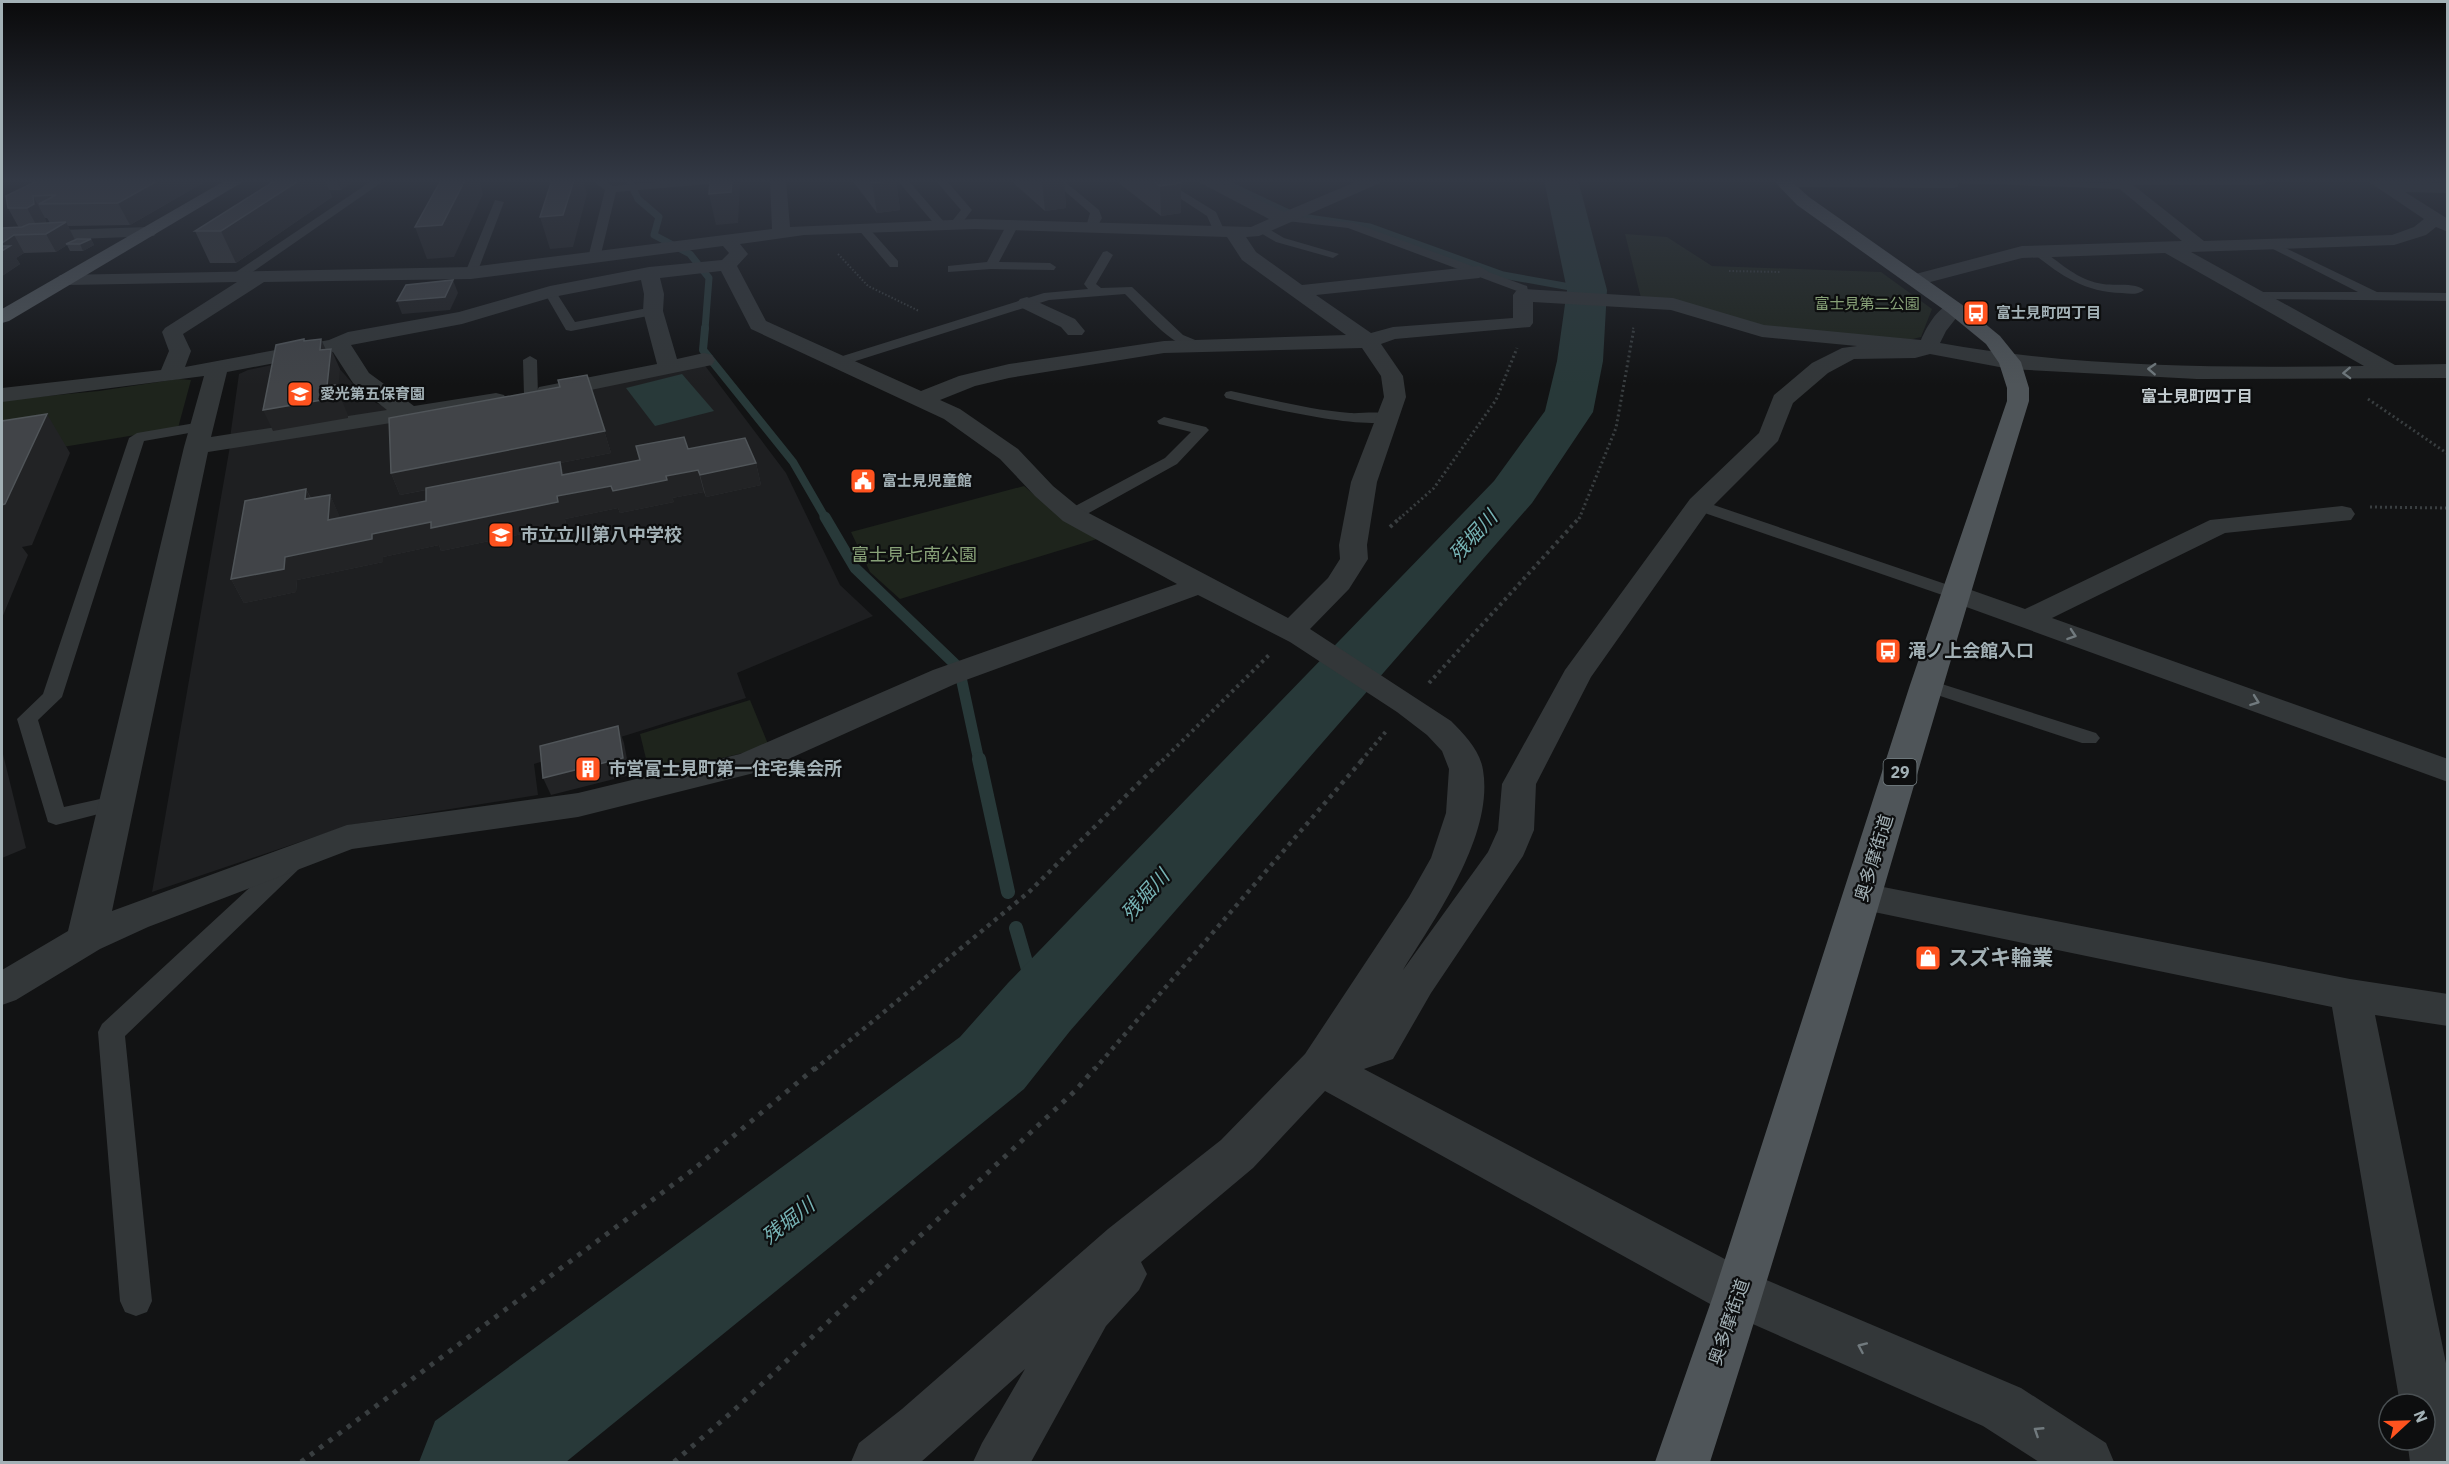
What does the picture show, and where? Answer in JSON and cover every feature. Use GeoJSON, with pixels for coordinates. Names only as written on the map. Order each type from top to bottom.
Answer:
{"type":"FeatureCollection","features":[{"type":"Feature","properties":{"kind":"main road"},"geometry":{"type":"LineString","coordinates":[[2,316],[120,248]]}},
{"type":"Feature","properties":{"kind":"main road","name":"奥多摩街道"},"geometry":{"type":"LineString","coordinates":[[1682,1462],[1739,1293],[1863,897],[1926,685],[2016,413],[2018,388],[2010,362],[1994,340],[1954,308],[1870,248]]}},
{"type":"Feature","properties":{"kind":"street"},"geometry":{"type":"LineString","coordinates":[[67,279],[471,273],[662,248]]}},
{"type":"Feature","properties":{"kind":"street"},"geometry":{"type":"LineString","coordinates":[[2,395],[170,376],[335,345],[348,338],[462,318],[550,292],[649,273],[720,266],[738,254],[734,248]]}},
{"type":"Feature","properties":{"kind":"street"},"geometry":{"type":"LineString","coordinates":[[1242,248],[1296,291],[1368,341],[1392,376],[1395,397],[1364,482],[1353,545],[1354,559],[1339,583],[1296,634]]}},
{"type":"Feature","properties":{"kind":"street"},"geometry":{"type":"LineString","coordinates":[[1915,280],[2022,252],[2107,248]]}},
{"type":"Feature","properties":{"kind":"street"},"geometry":{"type":"LineString","coordinates":[[2171,248],[2389,371]]}},
{"type":"Feature","properties":{"kind":"street"},"geometry":{"type":"LineString","coordinates":[[720,266],[758,325],[952,414],[1009,454],[1044,491],[1072,515],[1296,634],[1404,702],[1439,728],[1457,747],[1466,769],[1464,813],[1449,858],[1424,905],[1320,1067],[1088,1309],[1001,1462]]}},
{"type":"Feature","properties":{"kind":"street"},"geometry":{"type":"LineString","coordinates":[[1296,291],[1479,272]]}},
{"type":"Feature","properties":{"kind":"street"},"geometry":{"type":"LineString","coordinates":[[649,273],[654,294],[653,311],[669,368]]}},
{"type":"Feature","properties":{"kind":"street"},"geometry":{"type":"LineString","coordinates":[[170,376],[180,351],[172,332],[260,276]]}},
{"type":"Feature","properties":{"kind":"street"},"geometry":{"type":"LineString","coordinates":[[920,399],[967,381],[1010,370],[1123,352],[1195,345],[1368,341],[1393,333],[1522,323],[1523,295],[1673,304],[1762,331],[1928,347],[2010,362],[2197,372],[2448,371]]}},
{"type":"Feature","properties":{"kind":"street"},"geometry":{"type":"LineString","coordinates":[[1027,303],[1068,323],[1075,331]]}},
{"type":"Feature","properties":{"kind":"street"},"geometry":{"type":"LineString","coordinates":[[1320,1067],[1378,1047],[1417,982],[1505,856],[1516,830],[1519,784],[1576,677],[1699,505],[1770,436],[1782,400],[1820,368],[1850,353],[1915,352],[1928,347],[1936,329],[1954,308]]}},
{"type":"Feature","properties":{"kind":"street"},"geometry":{"type":"LineString","coordinates":[[335,345],[342,348],[347,364],[366,384],[409,413]]}},
{"type":"Feature","properties":{"kind":"street"},"geometry":{"type":"LineString","coordinates":[[199,437],[409,413],[531,395],[611,382],[704,360]]}},
{"type":"Feature","properties":{"kind":"street"},"geometry":{"type":"LineString","coordinates":[[86,939],[199,437],[217,368]]}},
{"type":"Feature","properties":{"kind":"street"},"geometry":{"type":"LineString","coordinates":[[2027,619],[2219,526],[2342,514]]}},
{"type":"Feature","properties":{"kind":"street"},"geometry":{"type":"LineString","coordinates":[[2,988],[86,939],[134,917],[302,852],[347,837],[578,805],[750,763],[958,672],[1200,585]]}},
{"type":"Feature","properties":{"kind":"street"},"geometry":{"type":"LineString","coordinates":[[1957,594],[2448,771]]}},
{"type":"Feature","properties":{"kind":"street"},"geometry":{"type":"LineString","coordinates":[[1863,897],[2350,995],[2448,1010]]}},
{"type":"Feature","properties":{"kind":"street"},"geometry":{"type":"LineString","coordinates":[[2350,995],[2438,1462]]}},
{"type":"Feature","properties":{"kind":"street"},"geometry":{"type":"LineString","coordinates":[[1320,1067],[1739,1293],[2002,1407],[2087,1462]]}},
{"type":"Feature","properties":{"kind":"street"},"geometry":{"type":"LineString","coordinates":[[878,1462],[921,1428],[1125,1245],[1237,1154]]}},
{"type":"Feature","properties":{"kind":"lane"},"geometry":{"type":"LineString","coordinates":[[237,276],[278,248]]}},
{"type":"Feature","properties":{"kind":"lane"},"geometry":{"type":"LineString","coordinates":[[471,273],[481,248]]}},
{"type":"Feature","properties":{"kind":"lane"},"geometry":{"type":"LineString","coordinates":[[594,258],[596,248]]}},
{"type":"Feature","properties":{"kind":"lane"},"geometry":{"type":"LineString","coordinates":[[880,248],[894,264]]}},
{"type":"Feature","properties":{"kind":"lane"},"geometry":{"type":"LineString","coordinates":[[991,265],[1000,248]]}},
{"type":"Feature","properties":{"kind":"lane"},"geometry":{"type":"LineString","coordinates":[[1311,248],[1333,254]]}},
{"type":"Feature","properties":{"kind":"lane"},"geometry":{"type":"LineString","coordinates":[[1414,248],[1523,289],[1523,295]]}},
{"type":"Feature","properties":{"kind":"lane"},"geometry":{"type":"LineString","coordinates":[[2280,248],[2375,296]]}},
{"type":"Feature","properties":{"kind":"lane"},"geometry":{"type":"LineString","coordinates":[[2037,251],[2085,286],[2102,290],[2138,290]]}},
{"type":"Feature","properties":{"kind":"lane"},"geometry":{"type":"LineString","coordinates":[[1097,292],[1090,284],[1107,255]]}},
{"type":"Feature","properties":{"kind":"lane"},"geometry":{"type":"LineString","coordinates":[[952,269],[991,265],[1050,267]]}},
{"type":"Feature","properties":{"kind":"lane"},"geometry":{"type":"LineString","coordinates":[[838,362],[1048,296],[1128,290],[1178,338],[1195,345]]}},
{"type":"Feature","properties":{"kind":"lane"},"geometry":{"type":"LineString","coordinates":[[550,292],[571,327],[653,311]]}},
{"type":"Feature","properties":{"kind":"lane"},"geometry":{"type":"LineString","coordinates":[[2256,296],[2448,297]]}},
{"type":"Feature","properties":{"kind":"lane"},"geometry":{"type":"LineString","coordinates":[[530,360],[531,395]]}},
{"type":"Feature","properties":{"kind":"lane"},"geometry":{"type":"LineString","coordinates":[[1231,395],[1313,412],[1367,419],[1386,418]]}},
{"type":"Feature","properties":{"kind":"lane"},"geometry":{"type":"LineString","coordinates":[[1072,515],[1171,461],[1201,430],[1164,421]]}},
{"type":"Feature","properties":{"kind":"lane"},"geometry":{"type":"LineString","coordinates":[[118,802],[56,817],[27,719],[52,697],[137,438],[199,437]]}},
{"type":"Feature","properties":{"kind":"lane"},"geometry":{"type":"LineString","coordinates":[[1699,505],[1957,594]]}},
{"type":"Feature","properties":{"kind":"lane"},"geometry":{"type":"LineString","coordinates":[[1926,685],[2089,738]]}},
{"type":"Feature","properties":{"kind":"lane"},"geometry":{"type":"LineString","coordinates":[[136,1301],[111,1032],[302,852]]}},
{"type":"Feature","properties":{"kind":"path"},"geometry":{"type":"LineString","coordinates":[[1729,271],[1780,272]]}},
{"type":"Feature","properties":{"kind":"path"},"geometry":{"type":"LineString","coordinates":[[674,1462],[740,1404],[1076,1090],[1293,843],[1404,702],[1578,521],[1616,428],[1634,329],[1628,302]]}},
{"type":"Feature","properties":{"kind":"path"},"geometry":{"type":"LineString","coordinates":[[1353,545],[1369,545],[1434,488],[1496,400],[1516,354],[1522,323]]}},
{"type":"Feature","properties":{"kind":"path"},"geometry":{"type":"LineString","coordinates":[[2330,373],[2448,454]]}},
{"type":"Feature","properties":{"kind":"path"},"geometry":{"type":"LineString","coordinates":[[2342,514],[2370,507],[2448,508]]}},
{"type":"Feature","properties":{"kind":"path"},"geometry":{"type":"LineString","coordinates":[[301,1462],[694,1169],[1030,891],[1296,634]]}},
{"type":"Feature","properties":{"kind":"shaded area","name":"愛光第五保育園"},"geometry":{"type":"Polygon","coordinates":[[[320,355],[338,367],[353,384],[376,403],[390,408],[389,413],[230,438],[239,374],[248,370],[320,355]]]}},
{"type":"Feature","properties":{"kind":"shaded area","name":"市立立川第八中学校"},"geometry":{"type":"Polygon","coordinates":[[[703,363],[786,473],[840,585],[873,616],[737,673],[746,698],[534,764],[538,795],[350,825],[152,892],[230,446],[703,363]]]}},
{"type":"Feature","properties":{"kind":"shaded area"},"geometry":{"type":"Polygon","coordinates":[[[682,374],[714,411],[655,426],[626,388],[682,374]]]}},
{"type":"Feature","properties":{"kind":"green space","name":"富士見第二公園"},"geometry":{"type":"Polygon","coordinates":[[[1629,248],[1685,248],[1712,266],[1881,272],[1932,309],[1921,337],[1905,341],[1756,325],[1641,298],[1629,248]]]}},
{"type":"Feature","properties":{"kind":"green space"},"geometry":{"type":"Polygon","coordinates":[[[178,379],[191,380],[178,428],[2,457],[2,402],[5,400],[99,391],[178,379]]]}},
{"type":"Feature","properties":{"kind":"green space","name":"富士見七南公園"},"geometry":{"type":"Polygon","coordinates":[[[1024,486],[1064,520],[1097,539],[900,599],[870,572],[851,532],[1024,486]]]}},
{"type":"Feature","properties":{"kind":"green space"},"geometry":{"type":"Polygon","coordinates":[[[750,700],[768,744],[747,752],[650,775],[640,734],[750,700]]]}},
{"type":"Feature","properties":{"kind":"building"},"geometry":{"type":"Polygon","coordinates":[[[453,280],[445,297],[397,301],[406,285],[453,280]]]}},
{"type":"Feature","properties":{"kind":"building"},"geometry":{"type":"Polygon","coordinates":[[[304,339],[304,341],[321,339],[320,350],[331,349],[327,386],[335,385],[334,395],[339,394],[339,397],[263,410],[276,345],[304,339]]]}},
{"type":"Feature","properties":{"kind":"building"},"geometry":{"type":"Polygon","coordinates":[[[587,375],[605,431],[391,473],[389,418],[560,387],[558,380],[587,375]]]}},
{"type":"Feature","properties":{"kind":"building"},"geometry":{"type":"Polygon","coordinates":[[[47,414],[5,504],[2,505],[2,421],[47,414]]]}},
{"type":"Feature","properties":{"kind":"building"},"geometry":{"type":"Polygon","coordinates":[[[684,437],[688,449],[745,438],[756,463],[700,475],[698,470],[666,476],[667,480],[613,491],[611,486],[557,496],[558,502],[431,528],[431,522],[372,534],[372,539],[285,557],[284,569],[231,579],[245,501],[306,489],[305,499],[330,495],[328,520],[426,501],[426,488],[560,462],[562,475],[640,460],[636,446],[684,437]]]}},
{"type":"Feature","properties":{"kind":"building"},"geometry":{"type":"Polygon","coordinates":[[[618,726],[623,758],[543,778],[540,746],[618,726]]]}},
{"type":"Feature","properties":{"kind":"waterway"},"geometry":{"type":"LineString","coordinates":[[679,248],[690,254],[709,278],[705,329]]}},
{"type":"Feature","properties":{"kind":"waterway"},"geometry":{"type":"LineString","coordinates":[[1429,248],[1503,275],[1587,290]]}},
{"type":"Feature","properties":{"kind":"waterway","name":"残堀川"},"geometry":{"type":"LineString","coordinates":[[476,1462],[992,1063],[1039,1007],[1513,492],[1569,412],[1580,361],[1587,290],[1577,248]]}},
{"type":"Feature","properties":{"kind":"waterway"},"geometry":{"type":"LineString","coordinates":[[705,328],[703,350],[793,462],[826,519]]}},
{"type":"Feature","properties":{"kind":"waterway"},"geometry":{"type":"LineString","coordinates":[[825,517],[855,568],[959,668],[979,761]]}},
{"type":"Feature","properties":{"kind":"waterway"},"geometry":{"type":"LineString","coordinates":[[979,759],[1008,892]]}},
{"type":"Feature","properties":{"kind":"waterway"},"geometry":{"type":"LineString","coordinates":[[1016,928],[1039,1007]]}},
{"type":"Feature","properties":{"kind":"place","name":"富士見町四丁目"},"geometry":{"type":"Point","coordinates":[1976,313]}},
{"type":"Feature","properties":{"kind":"place","name":"愛光第五保育園"},"geometry":{"type":"Point","coordinates":[300,394]}},
{"type":"Feature","properties":{"kind":"place","name":"富士見児童館"},"geometry":{"type":"Point","coordinates":[863,481]}},
{"type":"Feature","properties":{"kind":"place","name":"市立立川第八中学校"},"geometry":{"type":"Point","coordinates":[501,535]}},
{"type":"Feature","properties":{"kind":"place","name":"滝ノ上会館入口"},"geometry":{"type":"Point","coordinates":[1888,651]}},
{"type":"Feature","properties":{"kind":"place","name":"市営富士見町第一住宅集会所"},"geometry":{"type":"Point","coordinates":[588,769]}},
{"type":"Feature","properties":{"kind":"place","name":"スズキ輪業"},"geometry":{"type":"Point","coordinates":[1928,958]}},
{"type":"Feature","properties":{"kind":"district","name":"富士見町四丁目"},"geometry":{"type":"Point","coordinates":[2197,396]}}]}
